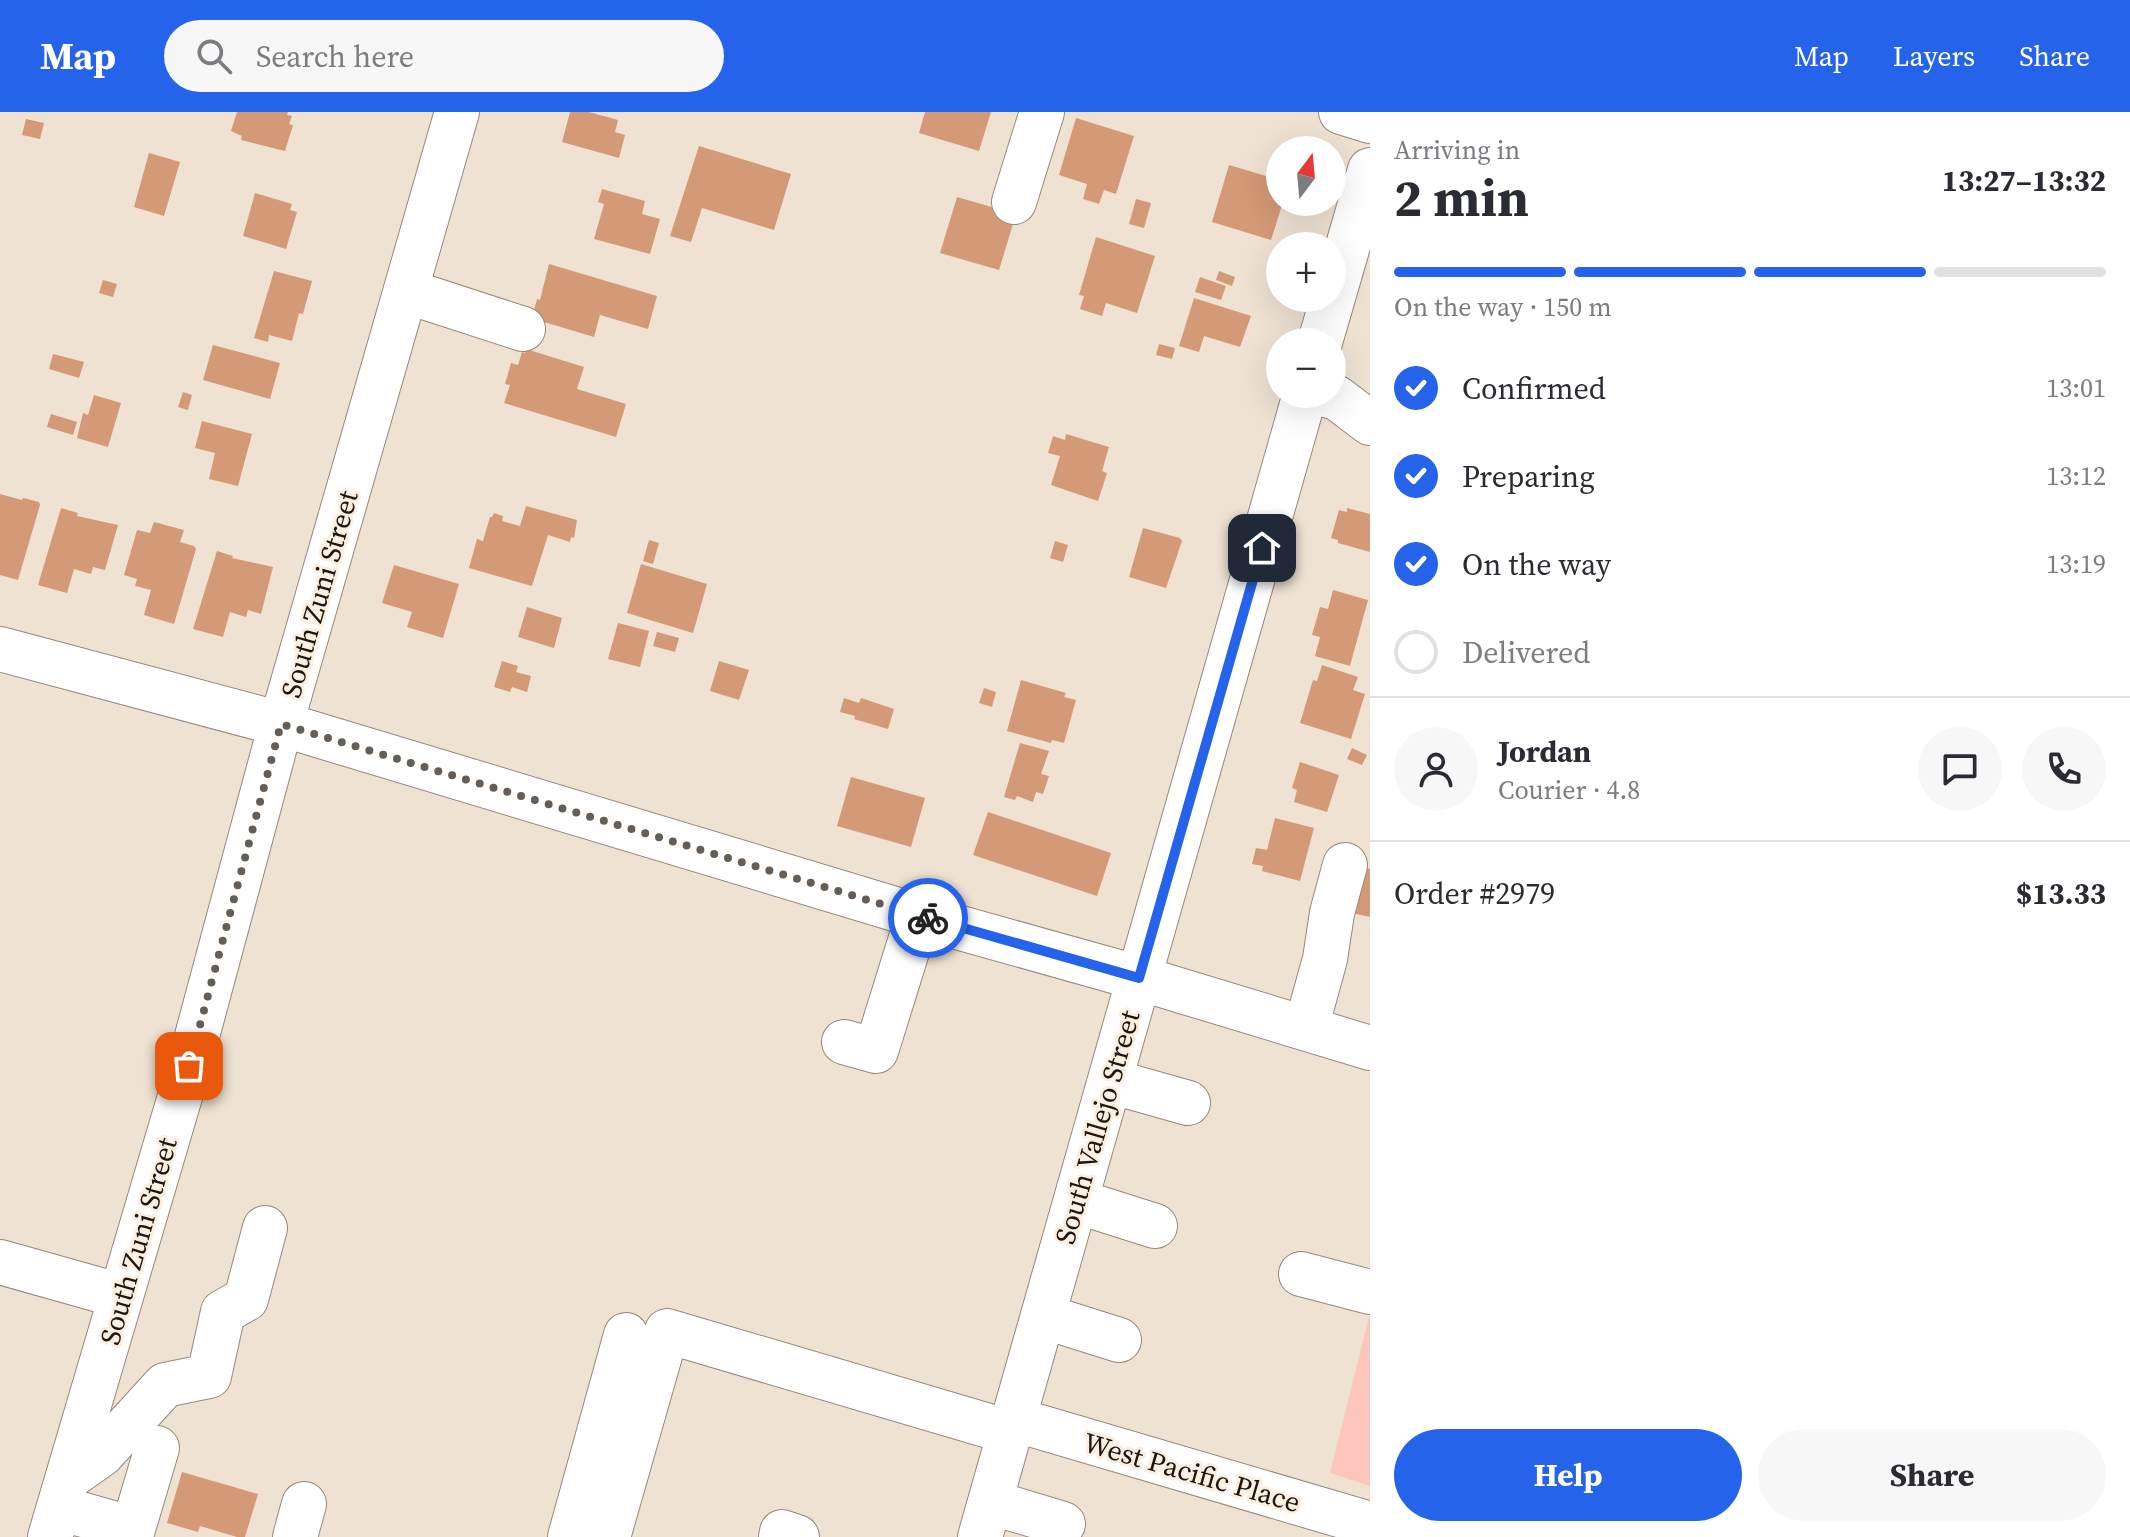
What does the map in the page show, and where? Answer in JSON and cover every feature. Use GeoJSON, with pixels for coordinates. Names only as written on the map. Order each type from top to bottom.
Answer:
{"type":"FeatureCollection","features":[{"type":"Feature","properties":{"kind":"street","name":"South Zuni Street"},"geometry":{"type":"LineString","coordinates":[[59,1507],[189,1066],[281,724],[457,112]]}},
{"type":"Feature","properties":{"kind":"street"},"geometry":{"type":"LineString","coordinates":[[1014,202],[1042,112]]}},
{"type":"Feature","properties":{"kind":"street"},"geometry":{"type":"LineString","coordinates":[[1341,112],[1370,121]]}},
{"type":"Feature","properties":{"kind":"street"},"geometry":{"type":"LineString","coordinates":[[1324,328],[1370,170]]}},
{"type":"Feature","properties":{"kind":"street"},"geometry":{"type":"LineString","coordinates":[[406,291],[523,329]]}},
{"type":"Feature","properties":{"kind":"street"},"geometry":{"type":"LineString","coordinates":[[1346,405],[1370,423]]}},
{"type":"Feature","properties":{"kind":"street","name":"South Vallejo Street"},"geometry":{"type":"LineString","coordinates":[[985,1520],[1301,408]]}},
{"type":"Feature","properties":{"kind":"street"},"geometry":{"type":"LineString","coordinates":[[0,649],[281,724],[1370,1048]]}},
{"type":"Feature","properties":{"kind":"street"},"geometry":{"type":"LineString","coordinates":[[1306,1028],[1325,959],[1332,913],[1345,865]]}},
{"type":"Feature","properties":{"kind":"street"},"geometry":{"type":"LineString","coordinates":[[844,1042],[876,1051],[918,916]]}},
{"type":"Feature","properties":{"kind":"street"},"geometry":{"type":"LineString","coordinates":[[1110,1081],[1188,1103]]}},
{"type":"Feature","properties":{"kind":"street"},"geometry":{"type":"LineString","coordinates":[[1076,1201],[1155,1226]]}},
{"type":"Feature","properties":{"kind":"street"},"geometry":{"type":"LineString","coordinates":[[157,1448],[147,1533],[59,1507],[165,1385],[209,1376],[223,1312],[246,1299],[265,1228]]}},
{"type":"Feature","properties":{"kind":"street"},"geometry":{"type":"LineString","coordinates":[[0,1262],[121,1296]]}},
{"type":"Feature","properties":{"kind":"street"},"geometry":{"type":"LineString","coordinates":[[1301,1274],[1370,1292]]}},
{"type":"Feature","properties":{"kind":"street"},"geometry":{"type":"LineString","coordinates":[[1043,1316],[1119,1340]]}},
{"type":"Feature","properties":{"kind":"street","name":"West Pacific Place"},"geometry":{"type":"LineString","coordinates":[[608,1537],[667,1331],[1370,1524]]}},
{"type":"Feature","properties":{"kind":"street"},"geometry":{"type":"LineString","coordinates":[[570,1537],[626,1335]]}},
{"type":"Feature","properties":{"kind":"street"},"geometry":{"type":"LineString","coordinates":[[985,1520],[1063,1524]]}},
{"type":"Feature","properties":{"kind":"street"},"geometry":{"type":"LineString","coordinates":[[781,1537],[782,1532],[797,1537]]}},
{"type":"Feature","properties":{"kind":"shaded area"},"geometry":{"type":"Polygon","coordinates":[[[1370,1317],[1370,1486],[1330,1473],[1370,1317]]]}},
{"type":"Feature","properties":{"kind":"building"},"geometry":{"type":"Polygon","coordinates":[[[237,112],[288,112],[287,115],[292,116],[289,124],[293,125],[285,151],[241,140],[242,136],[231,131],[237,112]]]}},
{"type":"Feature","properties":{"kind":"building"},"geometry":{"type":"Polygon","coordinates":[[[570,112],[589,112],[618,120],[615,132],[625,135],[619,158],[562,142],[570,112]]]}},
{"type":"Feature","properties":{"kind":"building"},"geometry":{"type":"Polygon","coordinates":[[[925,112],[991,112],[979,151],[919,133],[925,112]]]}},
{"type":"Feature","properties":{"kind":"building"},"geometry":{"type":"Polygon","coordinates":[[[1076,118],[1134,136],[1116,194],[1104,190],[1099,204],[1083,199],[1087,184],[1059,175],[1076,118]]]}},
{"type":"Feature","properties":{"kind":"building"},"geometry":{"type":"Polygon","coordinates":[[[26,119],[44,123],[40,139],[22,135],[26,119]]]}},
{"type":"Feature","properties":{"kind":"building"},"geometry":{"type":"Polygon","coordinates":[[[699,146],[791,174],[774,230],[702,208],[691,242],[670,236],[699,146]]]}},
{"type":"Feature","properties":{"kind":"building"},"geometry":{"type":"Polygon","coordinates":[[[149,153],[180,162],[164,216],[134,207],[149,153]]]}},
{"type":"Feature","properties":{"kind":"building"},"geometry":{"type":"Polygon","coordinates":[[[1229,165],[1266,176],[1266,216],[1279,216],[1274,232],[1266,232],[1266,238],[1212,222],[1229,165]]]}},
{"type":"Feature","properties":{"kind":"building"},"geometry":{"type":"Polygon","coordinates":[[[602,189],[645,201],[642,214],[660,219],[650,254],[594,239],[604,204],[598,202],[602,189]]]}},
{"type":"Feature","properties":{"kind":"building"},"geometry":{"type":"Polygon","coordinates":[[[255,193],[292,204],[290,210],[297,212],[286,249],[243,236],[255,193]]]}},
{"type":"Feature","properties":{"kind":"building"},"geometry":{"type":"Polygon","coordinates":[[[957,197],[1016,214],[999,270],[940,253],[957,197]]]}},
{"type":"Feature","properties":{"kind":"building"},"geometry":{"type":"Polygon","coordinates":[[[1136,199],[1151,203],[1144,228],[1129,224],[1136,199]]]}},
{"type":"Feature","properties":{"kind":"building"},"geometry":{"type":"Polygon","coordinates":[[[1096,237],[1155,256],[1137,313],[1106,303],[1102,316],[1080,309],[1084,296],[1079,295],[1096,237]]]}},
{"type":"Feature","properties":{"kind":"building"},"geometry":{"type":"Polygon","coordinates":[[[549,264],[657,296],[648,329],[600,315],[594,337],[534,319],[549,264]]]}},
{"type":"Feature","properties":{"kind":"building"},"geometry":{"type":"Polygon","coordinates":[[[274,271],[312,281],[292,341],[269,335],[268,342],[254,338],[274,271]]]}},
{"type":"Feature","properties":{"kind":"building"},"geometry":{"type":"Polygon","coordinates":[[[1219,271],[1235,277],[1232,286],[1216,280],[1219,271]]]}},
{"type":"Feature","properties":{"kind":"building"},"geometry":{"type":"Polygon","coordinates":[[[1200,277],[1226,286],[1221,300],[1195,292],[1200,277]]]}},
{"type":"Feature","properties":{"kind":"building"},"geometry":{"type":"Polygon","coordinates":[[[103,280],[117,284],[113,297],[99,293],[103,280]]]}},
{"type":"Feature","properties":{"kind":"building"},"geometry":{"type":"Polygon","coordinates":[[[1194,298],[1251,316],[1240,347],[1204,336],[1199,352],[1179,346],[1194,298]]]}},
{"type":"Feature","properties":{"kind":"building"},"geometry":{"type":"Polygon","coordinates":[[[1159,344],[1175,348],[1172,359],[1156,355],[1159,344]]]}},
{"type":"Feature","properties":{"kind":"building"},"geometry":{"type":"Polygon","coordinates":[[[213,345],[280,363],[270,399],[203,380],[213,345]]]}},
{"type":"Feature","properties":{"kind":"building"},"geometry":{"type":"Polygon","coordinates":[[[526,349],[584,367],[577,389],[626,404],[616,437],[504,403],[510,385],[505,384],[511,363],[518,365],[526,349]]]}},
{"type":"Feature","properties":{"kind":"building"},"geometry":{"type":"Polygon","coordinates":[[[53,354],[84,362],[79,378],[49,369],[53,354]]]}},
{"type":"Feature","properties":{"kind":"building"},"geometry":{"type":"Polygon","coordinates":[[[183,392],[192,395],[188,410],[178,407],[183,392]]]}},
{"type":"Feature","properties":{"kind":"building"},"geometry":{"type":"Polygon","coordinates":[[[94,395],[121,403],[108,447],[77,438],[83,413],[88,415],[94,395]]]}},
{"type":"Feature","properties":{"kind":"building"},"geometry":{"type":"Polygon","coordinates":[[[51,414],[77,422],[73,435],[47,427],[51,414]]]}},
{"type":"Feature","properties":{"kind":"building"},"geometry":{"type":"Polygon","coordinates":[[[202,421],[252,434],[238,486],[209,479],[215,453],[195,448],[202,421]]]}},
{"type":"Feature","properties":{"kind":"building"},"geometry":{"type":"Polygon","coordinates":[[[1066,434],[1109,447],[1102,471],[1107,473],[1098,501],[1051,485],[1060,456],[1048,453],[1053,436],[1065,440],[1066,434]]]}},
{"type":"Feature","properties":{"kind":"building"},"geometry":{"type":"Polygon","coordinates":[[[0,494],[39,502],[40,505],[18,580],[0,575],[0,494]]]}},
{"type":"Feature","properties":{"kind":"building"},"geometry":{"type":"Polygon","coordinates":[[[526,506],[577,520],[574,538],[571,537],[570,542],[548,535],[532,586],[469,568],[477,539],[483,541],[490,517],[494,513],[503,516],[502,521],[520,526],[526,506]]]}},
{"type":"Feature","properties":{"kind":"building"},"geometry":{"type":"Polygon","coordinates":[[[61,508],[78,513],[77,516],[118,525],[105,570],[93,567],[91,574],[74,569],[67,593],[38,585],[61,508]]]}},
{"type":"Feature","properties":{"kind":"building"},"geometry":{"type":"Polygon","coordinates":[[[1347,508],[1370,514],[1370,552],[1331,538],[1339,510],[1347,512],[1347,508]]]}},
{"type":"Feature","properties":{"kind":"building"},"geometry":{"type":"Polygon","coordinates":[[[154,522],[184,530],[180,542],[196,549],[174,624],[144,615],[151,590],[135,586],[137,579],[124,575],[137,530],[150,533],[154,522]]]}},
{"type":"Feature","properties":{"kind":"building"},"geometry":{"type":"Polygon","coordinates":[[[1143,528],[1182,541],[1166,588],[1129,577],[1143,528]]]}},
{"type":"Feature","properties":{"kind":"building"},"geometry":{"type":"Polygon","coordinates":[[[649,540],[659,543],[653,564],[643,561],[649,540]]]}},
{"type":"Feature","properties":{"kind":"building"},"geometry":{"type":"Polygon","coordinates":[[[1055,541],[1068,545],[1063,562],[1050,558],[1055,541]]]}},
{"type":"Feature","properties":{"kind":"building"},"geometry":{"type":"Polygon","coordinates":[[[217,551],[232,558],[273,567],[261,614],[248,610],[246,617],[230,612],[223,637],[193,629],[217,551]]]}},
{"type":"Feature","properties":{"kind":"building"},"geometry":{"type":"Polygon","coordinates":[[[641,564],[707,584],[693,633],[627,613],[641,564]]]}},
{"type":"Feature","properties":{"kind":"building"},"geometry":{"type":"Polygon","coordinates":[[[394,565],[459,584],[443,638],[407,627],[412,612],[382,603],[394,565]]]}},
{"type":"Feature","properties":{"kind":"building"},"geometry":{"type":"Polygon","coordinates":[[[1333,590],[1368,600],[1350,666],[1315,656],[1320,637],[1312,635],[1320,607],[1328,609],[1333,590]]]}},
{"type":"Feature","properties":{"kind":"building"},"geometry":{"type":"Polygon","coordinates":[[[527,607],[562,618],[554,648],[518,637],[527,607]]]}},
{"type":"Feature","properties":{"kind":"building"},"geometry":{"type":"Polygon","coordinates":[[[618,623],[649,631],[640,667],[608,659],[618,623]]]}},
{"type":"Feature","properties":{"kind":"building"},"geometry":{"type":"Polygon","coordinates":[[[657,632],[679,638],[675,652],[653,646],[657,632]]]}},
{"type":"Feature","properties":{"kind":"building"},"geometry":{"type":"Polygon","coordinates":[[[502,661],[518,666],[516,672],[531,676],[527,692],[512,687],[510,692],[494,687],[502,661]]]}},
{"type":"Feature","properties":{"kind":"building"},"geometry":{"type":"Polygon","coordinates":[[[719,661],[749,670],[739,700],[710,691],[719,661]]]}},
{"type":"Feature","properties":{"kind":"building"},"geometry":{"type":"Polygon","coordinates":[[[1322,665],[1358,677],[1353,690],[1365,694],[1351,739],[1300,723],[1313,680],[1317,681],[1322,665]]]}},
{"type":"Feature","properties":{"kind":"building"},"geometry":{"type":"Polygon","coordinates":[[[1021,680],[1066,693],[1064,697],[1076,700],[1064,743],[1052,740],[1051,743],[1007,731],[1021,680]]]}},
{"type":"Feature","properties":{"kind":"building"},"geometry":{"type":"Polygon","coordinates":[[[984,688],[996,692],[992,707],[979,703],[984,688]]]}},
{"type":"Feature","properties":{"kind":"building"},"geometry":{"type":"Polygon","coordinates":[[[844,698],[859,703],[861,698],[894,709],[888,729],[840,712],[844,698]]]}},
{"type":"Feature","properties":{"kind":"building"},"geometry":{"type":"Polygon","coordinates":[[[1020,743],[1049,751],[1041,774],[1049,776],[1043,794],[1036,792],[1033,802],[1017,796],[1015,800],[1004,797],[1020,743]]]}},
{"type":"Feature","properties":{"kind":"building"},"geometry":{"type":"Polygon","coordinates":[[[1352,748],[1367,755],[1362,765],[1347,759],[1352,748]]]}},
{"type":"Feature","properties":{"kind":"building"},"geometry":{"type":"Polygon","coordinates":[[[1300,762],[1339,775],[1327,812],[1294,802],[1297,790],[1292,788],[1300,762]]]}},
{"type":"Feature","properties":{"kind":"building"},"geometry":{"type":"Polygon","coordinates":[[[851,777],[925,798],[911,847],[837,826],[851,777]]]}},
{"type":"Feature","properties":{"kind":"building"},"geometry":{"type":"Polygon","coordinates":[[[988,812],[1111,853],[1097,896],[973,855],[988,812]]]}},
{"type":"Feature","properties":{"kind":"building"},"geometry":{"type":"Polygon","coordinates":[[[1275,818],[1314,828],[1300,881],[1262,871],[1263,866],[1252,864],[1256,848],[1267,850],[1275,818]]]}},
{"type":"Feature","properties":{"kind":"building"},"geometry":{"type":"Polygon","coordinates":[[[1363,867],[1370,869],[1370,917],[1347,912],[1363,867]]]}},
{"type":"Feature","properties":{"kind":"building"},"geometry":{"type":"Polygon","coordinates":[[[182,1472],[258,1494],[245,1537],[200,1526],[198,1532],[167,1523],[182,1472]]]}},
{"type":"Feature","properties":{"kind":"way so far"},"geometry":{"type":"LineString","coordinates":[[189,1066],[281,724],[928,918]]}},
{"type":"Feature","properties":{"kind":"route"},"geometry":{"type":"LineString","coordinates":[[928,918],[1139,978],[1262,548]]}}]}
